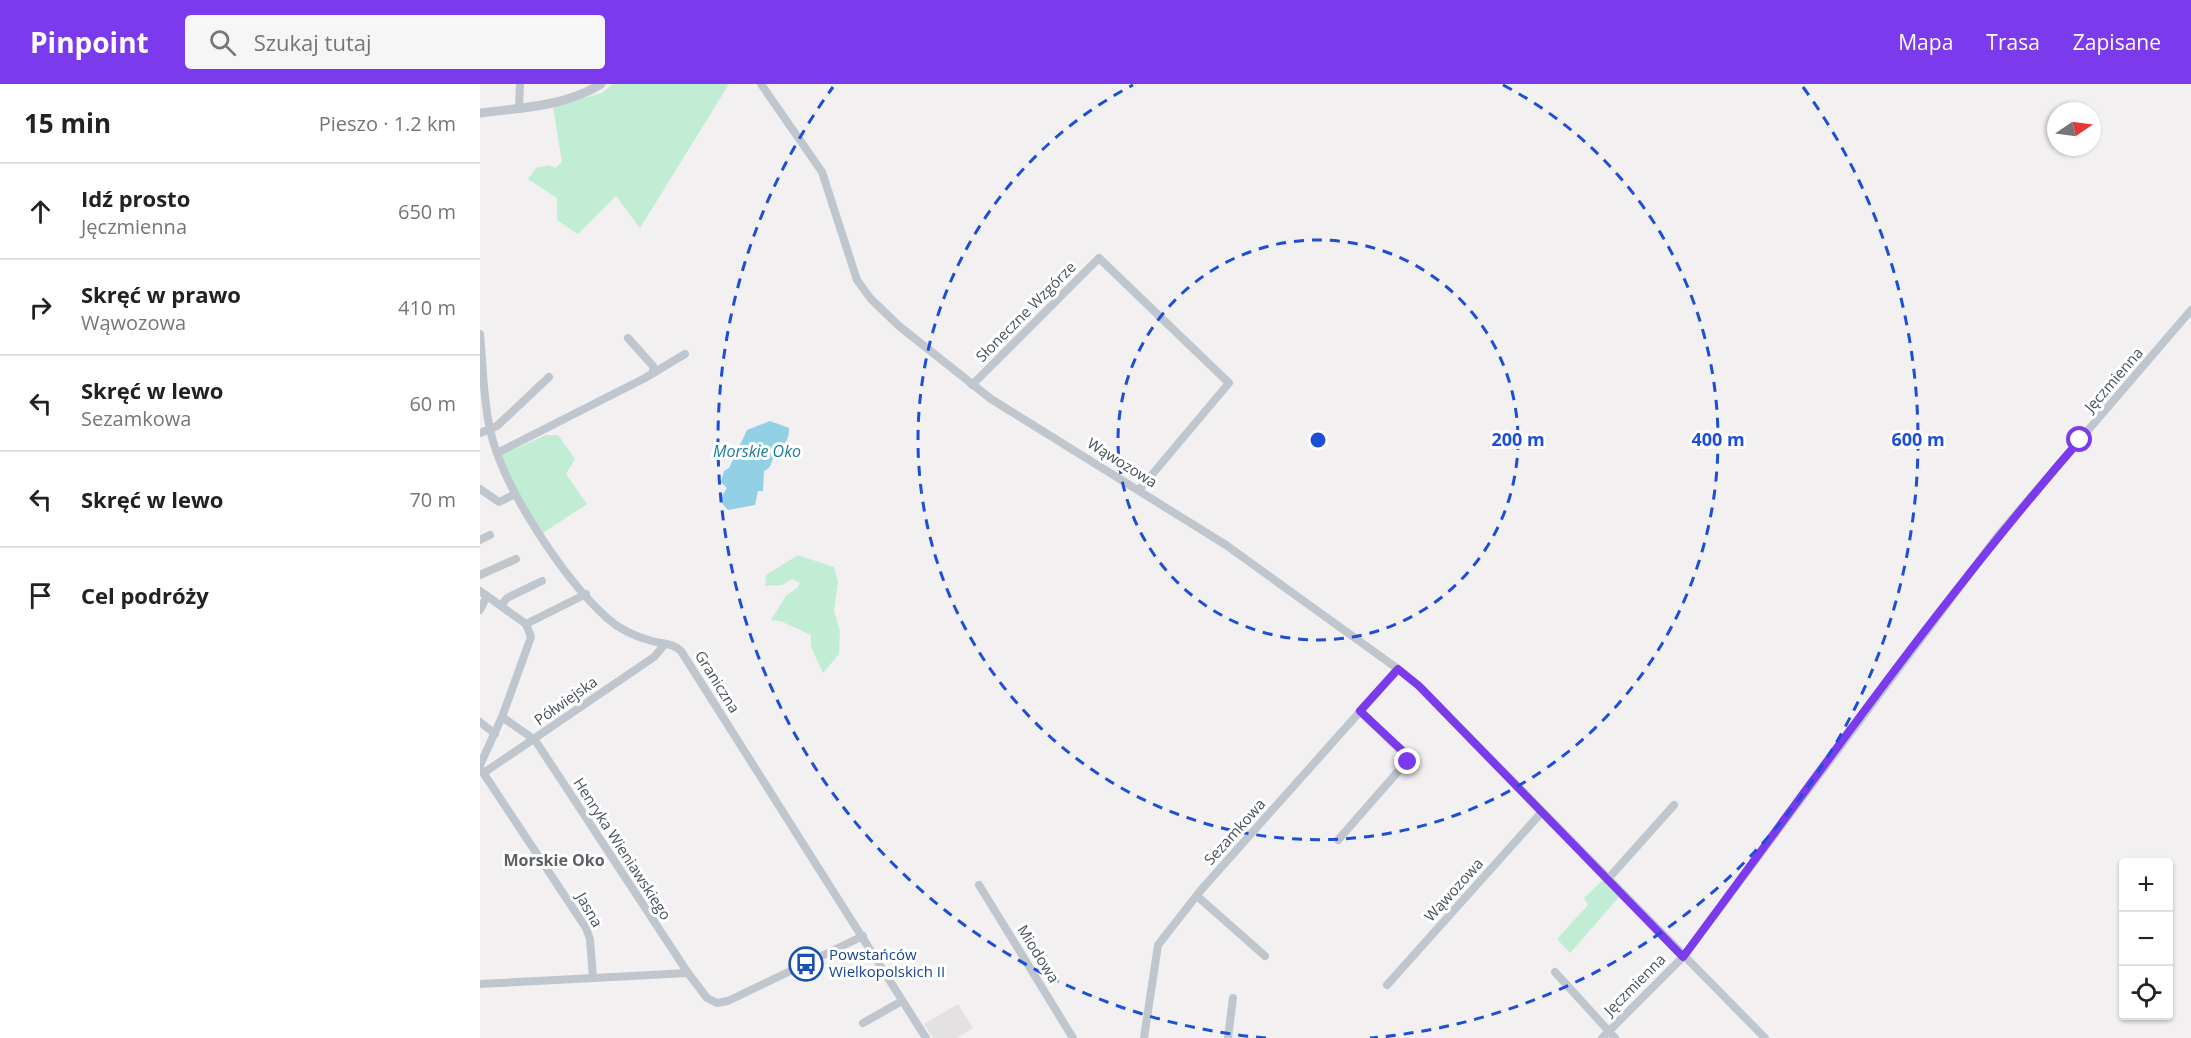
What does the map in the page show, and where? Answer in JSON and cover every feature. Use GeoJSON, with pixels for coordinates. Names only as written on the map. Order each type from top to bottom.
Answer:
{"type":"FeatureCollection","features":[{"type":"Feature","properties":{"kind":"street"},"geometry":{"type":"LineString","coordinates":[[519,108],[520,84]]}},
{"type":"Feature","properties":{"kind":"street"},"geometry":{"type":"LineString","coordinates":[[480,113],[519,108],[586,94],[601,84]]}},
{"type":"Feature","properties":{"kind":"street","name":"Wąwozowa"},"geometry":{"type":"LineString","coordinates":[[761,84],[822,172],[857,280],[871,299],[899,326],[972,385],[1226,545],[1419,686],[1540,813],[1765,1038]]}},
{"type":"Feature","properties":{"kind":"street","name":"Słoneczne Wzgórze"},"geometry":{"type":"LineString","coordinates":[[972,385],[1099,258],[1229,383],[1139,490]]}},
{"type":"Feature","properties":{"kind":"street","name":"Jęczmienna"},"geometry":{"type":"LineString","coordinates":[[1602,1038],[1683,957],[2000,533],[2191,310]]}},
{"type":"Feature","properties":{"kind":"street","name":"Graniczna"},"geometry":{"type":"LineString","coordinates":[[480,334],[490,430],[497,453],[515,494],[550,550],[608,619],[627,631],[681,651],[926,1038]]}},
{"type":"Feature","properties":{"kind":"street"},"geometry":{"type":"LineString","coordinates":[[628,338],[653,366],[653,373]]}},
{"type":"Feature","properties":{"kind":"street"},"geometry":{"type":"LineString","coordinates":[[497,453],[653,373],[685,354]]}},
{"type":"Feature","properties":{"kind":"street"},"geometry":{"type":"LineString","coordinates":[[480,433],[497,426],[549,377]]}},
{"type":"Feature","properties":{"kind":"street"},"geometry":{"type":"LineString","coordinates":[[480,489],[499,502],[515,494]]}},
{"type":"Feature","properties":{"kind":"street"},"geometry":{"type":"LineString","coordinates":[[480,540],[490,535]]}},
{"type":"Feature","properties":{"kind":"street"},"geometry":{"type":"LineString","coordinates":[[480,575],[516,559]]}},
{"type":"Feature","properties":{"kind":"street"},"geometry":{"type":"LineString","coordinates":[[501,605],[507,598],[542,581]]}},
{"type":"Feature","properties":{"kind":"street"},"geometry":{"type":"LineString","coordinates":[[480,610],[483,593],[526,624],[530,630],[530,643],[482,768]]}},
{"type":"Feature","properties":{"kind":"street"},"geometry":{"type":"LineString","coordinates":[[526,624],[586,594]]}},
{"type":"Feature","properties":{"kind":"street","name":"Półwiejska"},"geometry":{"type":"LineString","coordinates":[[482,768],[535,740],[654,657],[665,644]]}},
{"type":"Feature","properties":{"kind":"street","name":"Sezamkowa"},"geometry":{"type":"LineString","coordinates":[[1144,1038],[1158,945],[1197,896],[1398,669]]}},
{"type":"Feature","properties":{"kind":"street"},"geometry":{"type":"LineString","coordinates":[[1338,840],[1409,759],[1360,711]]}},
{"type":"Feature","properties":{"kind":"street"},"geometry":{"type":"LineString","coordinates":[[502,717],[535,740]]}},
{"type":"Feature","properties":{"kind":"street"},"geometry":{"type":"LineString","coordinates":[[480,722],[495,734]]}},
{"type":"Feature","properties":{"kind":"street","name":"Henryka Wieniawskiego"},"geometry":{"type":"LineString","coordinates":[[535,740],[688,973],[707,998],[717,1003],[728,1001],[862,936]]}},
{"type":"Feature","properties":{"kind":"street","name":"Jasna"},"geometry":{"type":"LineString","coordinates":[[482,768],[586,928],[590,939],[592,978]]}},
{"type":"Feature","properties":{"kind":"street"},"geometry":{"type":"LineString","coordinates":[[1607,880],[1674,805]]}},
{"type":"Feature","properties":{"kind":"street","name":"Wąwozowa"},"geometry":{"type":"LineString","coordinates":[[1387,985],[1540,813]]}},
{"type":"Feature","properties":{"kind":"street","name":"Miodowa"},"geometry":{"type":"LineString","coordinates":[[979,885],[1073,1038]]}},
{"type":"Feature","properties":{"kind":"street"},"geometry":{"type":"LineString","coordinates":[[1197,896],[1265,956]]}},
{"type":"Feature","properties":{"kind":"street","name":"Jęczmienna"},"geometry":{"type":"LineString","coordinates":[[1556,972],[1610,1029]]}},
{"type":"Feature","properties":{"kind":"street"},"geometry":{"type":"LineString","coordinates":[[480,984],[688,973]]}},
{"type":"Feature","properties":{"kind":"street"},"geometry":{"type":"LineString","coordinates":[[1228,1038],[1233,998]]}},
{"type":"Feature","properties":{"kind":"street"},"geometry":{"type":"LineString","coordinates":[[863,1023],[902,1000]]}},
{"type":"Feature","properties":{"kind":"street"},"geometry":{"type":"LineString","coordinates":[[1610,1029],[1615,1038]]}},
{"type":"Feature","properties":{"kind":"shaded area"},"geometry":{"type":"Polygon","coordinates":[[[958,1004],[973,1028],[957,1038],[933,1038],[924,1024],[958,1004]]]}},
{"type":"Feature","properties":{"kind":"green space"},"geometry":{"type":"Polygon","coordinates":[[[613,84],[729,84],[640,228],[616,196],[578,234],[557,220],[557,198],[528,179],[536,168],[549,165],[555,168],[562,162],[553,107],[602,93],[613,84]]]}},
{"type":"Feature","properties":{"kind":"green space"},"geometry":{"type":"Polygon","coordinates":[[[546,435],[558,435],[575,459],[566,474],[587,504],[543,533],[516,492],[499,456],[546,435]]]}},
{"type":"Feature","properties":{"kind":"green space"},"geometry":{"type":"Polygon","coordinates":[[[798,555],[834,567],[838,582],[834,611],[840,632],[839,654],[823,673],[811,647],[811,635],[780,621],[771,620],[786,596],[800,583],[792,579],[782,585],[765,586],[766,575],[798,555]]]}},
{"type":"Feature","properties":{"kind":"green space"},"geometry":{"type":"Polygon","coordinates":[[[1603,880],[1620,896],[1570,953],[1557,939],[1588,905],[1584,898],[1603,880]]]}},
{"type":"Feature","properties":{"kind":"water","name":"Morskie Oko"},"geometry":{"type":"Polygon","coordinates":[[[770,421],[789,428],[789,435],[769,467],[764,471],[763,491],[758,491],[755,505],[728,510],[719,500],[727,488],[721,482],[724,471],[729,468],[747,430],[770,421]]]}},
{"type":"Feature","properties":{"kind":"place","name":"Powstańców Wielkopolskich II"},"geometry":{"type":"Point","coordinates":[806,964]}},
{"type":"Feature","properties":{"kind":"district","name":"Morskie Oko"},"geometry":{"type":"Point","coordinates":[554,860]}},
{"type":"Feature","properties":{"kind":"route"},"geometry":{"type":"LineString","coordinates":[[1408,762],[1408,756],[1360,711],[1398,669],[1419,686],[1683,957],[1931,622],[2000,533],[2080,440]]}}]}
